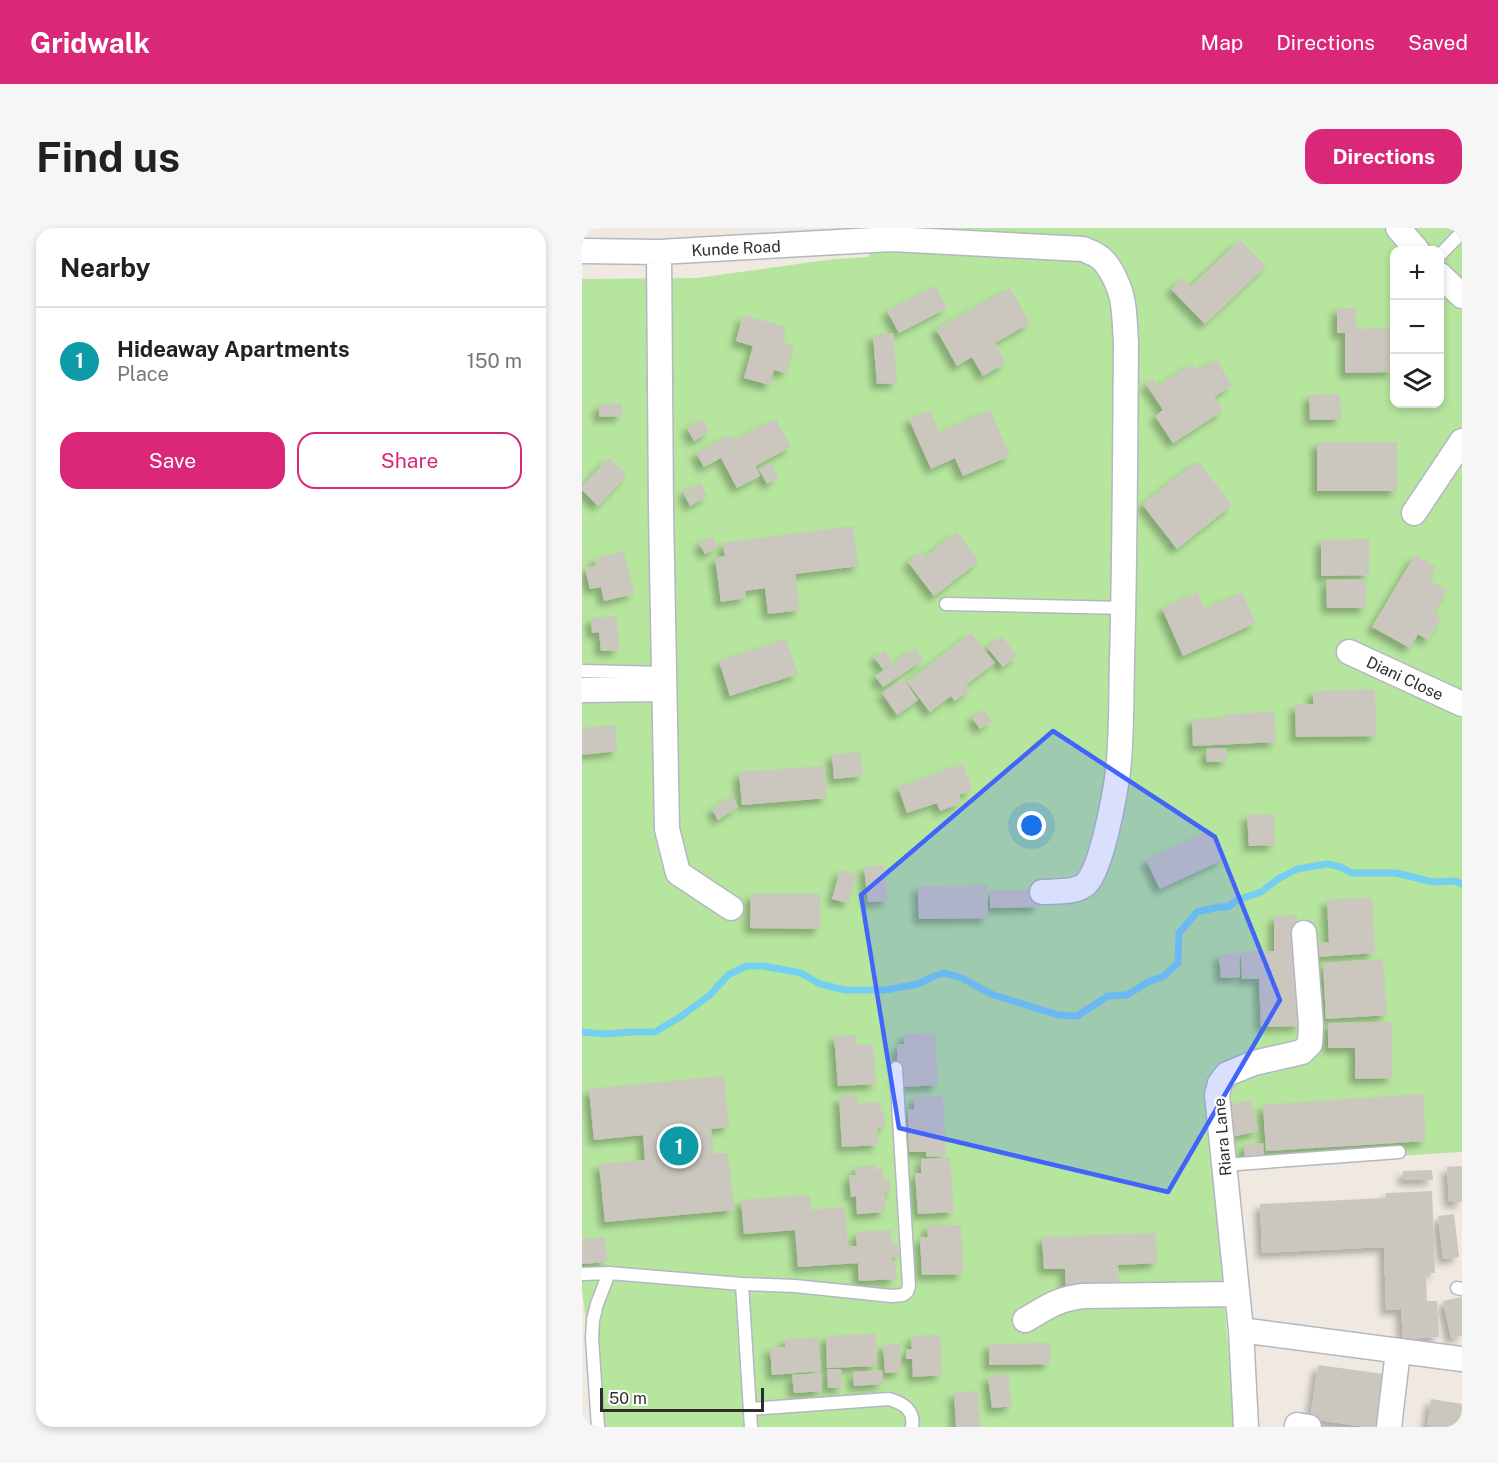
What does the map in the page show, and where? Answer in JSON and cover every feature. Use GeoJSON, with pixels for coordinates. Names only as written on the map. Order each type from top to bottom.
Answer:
{"type":"FeatureCollection","features":[{"type":"Feature","properties":{"kind":"street"},"geometry":{"type":"LineString","coordinates":[[1398,228],[1414,246]]}},
{"type":"Feature","properties":{"kind":"street","name":"Kunde Road"},"geometry":{"type":"LineString","coordinates":[[582,251],[659,252],[886,233],[1083,249],[1097,255],[1112,272],[1123,304],[1126,343],[1124,608],[1118,768],[1105,836],[1088,882],[1079,889],[1042,892]]}},
{"type":"Feature","properties":{"kind":"street"},"geometry":{"type":"LineString","coordinates":[[659,252],[660,486],[667,829],[678,873],[731,908]]}},
{"type":"Feature","properties":{"kind":"street"},"geometry":{"type":"LineString","coordinates":[[1444,279],[1462,296]]}},
{"type":"Feature","properties":{"kind":"street"},"geometry":{"type":"LineString","coordinates":[[1414,513],[1462,441]]}},
{"type":"Feature","properties":{"kind":"street","name":"Diani Close"},"geometry":{"type":"LineString","coordinates":[[1349,652],[1462,704]]}},
{"type":"Feature","properties":{"kind":"street"},"geometry":{"type":"LineString","coordinates":[[582,690],[664,681]]}},
{"type":"Feature","properties":{"kind":"street","name":"Riara Lane"},"geometry":{"type":"LineString","coordinates":[[1246,1427],[1241,1330],[1218,1095],[1220,1083],[1227,1074],[1254,1063],[1302,1052],[1310,1044],[1311,1025],[1304,933]]}},
{"type":"Feature","properties":{"kind":"street"},"geometry":{"type":"LineString","coordinates":[[1025,1320],[1058,1301],[1083,1296],[1237,1294]]}},
{"type":"Feature","properties":{"kind":"street"},"geometry":{"type":"LineString","coordinates":[[1241,1330],[1462,1359]]}},
{"type":"Feature","properties":{"kind":"street"},"geometry":{"type":"LineString","coordinates":[[1389,1427],[1398,1351]]}},
{"type":"Feature","properties":{"kind":"lane"},"geometry":{"type":"LineString","coordinates":[[1444,251],[1462,232]]}},
{"type":"Feature","properties":{"kind":"lane"},"geometry":{"type":"LineString","coordinates":[[946,604],[1124,608]]}},
{"type":"Feature","properties":{"kind":"lane"},"geometry":{"type":"LineString","coordinates":[[582,671],[664,681]]}},
{"type":"Feature","properties":{"kind":"lane"},"geometry":{"type":"LineString","coordinates":[[582,1274],[609,1273],[795,1286],[892,1296],[903,1295],[909,1286],[896,1068]]}},
{"type":"Feature","properties":{"kind":"lane"},"geometry":{"type":"LineString","coordinates":[[1224,1165],[1399,1152]]}},
{"type":"Feature","properties":{"kind":"lane"},"geometry":{"type":"LineString","coordinates":[[598,1427],[592,1338],[593,1320],[609,1273]]}},
{"type":"Feature","properties":{"kind":"lane"},"geometry":{"type":"LineString","coordinates":[[742,1284],[751,1427]]}},
{"type":"Feature","properties":{"kind":"lane"},"geometry":{"type":"LineString","coordinates":[[750,1409],[889,1399],[901,1402],[910,1411],[912,1427]]}},
{"type":"Feature","properties":{"kind":"highlighted area"},"geometry":{"type":"Polygon","coordinates":[[[1053,731],[1215,837],[1280,1000],[1168,1192],[899,1128],[861,895],[1053,731]]]}},
{"type":"Feature","properties":{"kind":"green space"},"geometry":{"type":"Polygon","coordinates":[[[873,228],[1462,228],[1462,1152],[1213,1167],[1235,1427],[598,1427],[582,1288],[582,279],[697,278],[834,259],[869,257],[873,228]]]}},
{"type":"Feature","properties":{"kind":"building"},"geometry":{"type":"Polygon","coordinates":[[[1240,240],[1266,266],[1205,324],[1171,289],[1183,278],[1191,286],[1240,240]]]}},
{"type":"Feature","properties":{"kind":"building"},"geometry":{"type":"Polygon","coordinates":[[[936,286],[947,308],[899,333],[887,311],[936,286]]]}},
{"type":"Feature","properties":{"kind":"building"},"geometry":{"type":"Polygon","coordinates":[[[1010,288],[1030,323],[995,343],[1006,363],[983,376],[972,357],[957,366],[936,329],[1010,288]]]}},
{"type":"Feature","properties":{"kind":"building"},"geometry":{"type":"Polygon","coordinates":[[[1337,308],[1356,308],[1356,329],[1390,328],[1390,372],[1345,373],[1345,333],[1337,333],[1337,308]]]}},
{"type":"Feature","properties":{"kind":"building"},"geometry":{"type":"Polygon","coordinates":[[[743,315],[786,327],[782,342],[794,346],[786,373],[774,370],[770,385],[744,378],[753,346],[736,341],[743,315]]]}},
{"type":"Feature","properties":{"kind":"building"},"geometry":{"type":"Polygon","coordinates":[[[893,333],[897,383],[877,384],[873,335],[893,333]]]}},
{"type":"Feature","properties":{"kind":"building"},"geometry":{"type":"Polygon","coordinates":[[[1216,359],[1232,385],[1214,397],[1223,411],[1173,443],[1155,416],[1163,410],[1146,384],[1153,379],[1158,386],[1192,364],[1197,371],[1216,359]]]}},
{"type":"Feature","properties":{"kind":"building"},"geometry":{"type":"Polygon","coordinates":[[[1340,394],[1341,419],[1310,420],[1309,395],[1340,394]]]}},
{"type":"Feature","properties":{"kind":"building"},"geometry":{"type":"Polygon","coordinates":[[[599,404],[622,404],[622,416],[599,417],[599,404]]]}},
{"type":"Feature","properties":{"kind":"building"},"geometry":{"type":"Polygon","coordinates":[[[930,410],[939,432],[990,410],[1010,456],[963,476],[955,458],[931,469],[909,419],[930,410]]]}},
{"type":"Feature","properties":{"kind":"building"},"geometry":{"type":"Polygon","coordinates":[[[702,419],[709,432],[694,441],[687,428],[702,419]]]}},
{"type":"Feature","properties":{"kind":"building"},"geometry":{"type":"Polygon","coordinates":[[[776,419],[791,447],[755,466],[760,476],[737,488],[721,458],[704,467],[696,453],[731,435],[734,440],[776,419]]]}},
{"type":"Feature","properties":{"kind":"building"},"geometry":{"type":"Polygon","coordinates":[[[1317,442],[1397,442],[1397,491],[1317,491],[1317,442]]]}},
{"type":"Feature","properties":{"kind":"building"},"geometry":{"type":"Polygon","coordinates":[[[609,458],[627,475],[598,506],[582,490],[582,486],[609,458]]]}},
{"type":"Feature","properties":{"kind":"building"},"geometry":{"type":"Polygon","coordinates":[[[1198,461],[1232,505],[1177,549],[1142,504],[1198,461]]]}},
{"type":"Feature","properties":{"kind":"building"},"geometry":{"type":"Polygon","coordinates":[[[771,463],[778,478],[767,484],[759,469],[771,463]]]}},
{"type":"Feature","properties":{"kind":"building"},"geometry":{"type":"Polygon","coordinates":[[[701,483],[707,496],[690,506],[683,492],[701,483]]]}},
{"type":"Feature","properties":{"kind":"building"},"geometry":{"type":"Polygon","coordinates":[[[853,526],[859,566],[795,574],[800,610],[768,614],[765,588],[745,591],[746,598],[721,602],[715,558],[725,556],[723,543],[853,526]]]}},
{"type":"Feature","properties":{"kind":"building"},"geometry":{"type":"Polygon","coordinates":[[[957,532],[979,561],[934,596],[908,562],[921,552],[925,557],[957,532]]]}},
{"type":"Feature","properties":{"kind":"building"},"geometry":{"type":"Polygon","coordinates":[[[712,536],[718,547],[705,554],[699,543],[712,536]]]}},
{"type":"Feature","properties":{"kind":"building"},"geometry":{"type":"Polygon","coordinates":[[[1369,539],[1369,575],[1321,576],[1321,540],[1369,539]]]}},
{"type":"Feature","properties":{"kind":"building"},"geometry":{"type":"Polygon","coordinates":[[[624,551],[634,594],[604,601],[601,587],[590,589],[585,568],[596,565],[594,559],[624,551]]]}},
{"type":"Feature","properties":{"kind":"building"},"geometry":{"type":"Polygon","coordinates":[[[1415,555],[1436,567],[1429,579],[1447,590],[1434,612],[1441,617],[1428,640],[1418,634],[1410,648],[1372,627],[1415,555]]]}},
{"type":"Feature","properties":{"kind":"building"},"geometry":{"type":"Polygon","coordinates":[[[1366,579],[1366,608],[1327,608],[1326,580],[1366,579]]]}},
{"type":"Feature","properties":{"kind":"building"},"geometry":{"type":"Polygon","coordinates":[[[1197,592],[1205,609],[1242,592],[1256,623],[1183,656],[1162,608],[1197,592]]]}},
{"type":"Feature","properties":{"kind":"building"},"geometry":{"type":"Polygon","coordinates":[[[617,616],[619,650],[601,651],[599,632],[592,633],[591,618],[617,616]]]}},
{"type":"Feature","properties":{"kind":"building"},"geometry":{"type":"Polygon","coordinates":[[[971,633],[995,663],[966,685],[970,689],[955,701],[951,696],[930,712],[907,682],[971,633]]]}},
{"type":"Feature","properties":{"kind":"building"},"geometry":{"type":"Polygon","coordinates":[[[1002,636],[1017,656],[1003,667],[987,647],[1002,636]]]}},
{"type":"Feature","properties":{"kind":"building"},"geometry":{"type":"Polygon","coordinates":[[[786,639],[798,674],[730,696],[719,661],[786,639]]]}},
{"type":"Feature","properties":{"kind":"building"},"geometry":{"type":"Polygon","coordinates":[[[915,648],[923,660],[883,687],[875,676],[915,648]]]}},
{"type":"Feature","properties":{"kind":"building"},"geometry":{"type":"Polygon","coordinates":[[[885,650],[893,662],[883,669],[874,657],[885,650]]]}},
{"type":"Feature","properties":{"kind":"building"},"geometry":{"type":"Polygon","coordinates":[[[903,678],[918,700],[897,715],[882,693],[903,678]]]}},
{"type":"Feature","properties":{"kind":"building"},"geometry":{"type":"Polygon","coordinates":[[[1375,689],[1376,736],[1296,737],[1295,705],[1313,704],[1313,691],[1375,689]]]}},
{"type":"Feature","properties":{"kind":"building"},"geometry":{"type":"Polygon","coordinates":[[[984,710],[992,721],[980,729],[972,718],[984,710]]]}},
{"type":"Feature","properties":{"kind":"building"},"geometry":{"type":"Polygon","coordinates":[[[1274,712],[1276,742],[1193,746],[1192,719],[1228,717],[1228,714],[1274,712]]]}},
{"type":"Feature","properties":{"kind":"building"},"geometry":{"type":"Polygon","coordinates":[[[615,725],[617,751],[582,755],[582,728],[615,725]]]}},
{"type":"Feature","properties":{"kind":"building"},"geometry":{"type":"Polygon","coordinates":[[[1227,748],[1227,761],[1207,762],[1206,749],[1227,748]]]}},
{"type":"Feature","properties":{"kind":"building"},"geometry":{"type":"Polygon","coordinates":[[[860,752],[863,776],[834,779],[832,754],[860,752]]]}},
{"type":"Feature","properties":{"kind":"building"},"geometry":{"type":"Polygon","coordinates":[[[963,764],[972,790],[959,795],[961,803],[940,811],[937,803],[907,813],[898,787],[963,764]]]}},
{"type":"Feature","properties":{"kind":"building"},"geometry":{"type":"Polygon","coordinates":[[[824,766],[827,798],[742,805],[739,772],[824,766]]]}},
{"type":"Feature","properties":{"kind":"building"},"geometry":{"type":"Polygon","coordinates":[[[732,796],[738,807],[718,820],[712,809],[732,796]]]}},
{"type":"Feature","properties":{"kind":"building"},"geometry":{"type":"Polygon","coordinates":[[[1274,814],[1275,845],[1249,846],[1247,815],[1274,814]]]}},
{"type":"Feature","properties":{"kind":"building"},"geometry":{"type":"Polygon","coordinates":[[[1210,830],[1224,859],[1160,889],[1146,860],[1210,830]]]}},
{"type":"Feature","properties":{"kind":"building"},"geometry":{"type":"Polygon","coordinates":[[[884,865],[888,901],[868,902],[864,867],[884,865]]]}},
{"type":"Feature","properties":{"kind":"building"},"geometry":{"type":"Polygon","coordinates":[[[840,870],[856,874],[848,903],[832,899],[840,870]]]}},
{"type":"Feature","properties":{"kind":"building"},"geometry":{"type":"Polygon","coordinates":[[[987,885],[988,918],[919,919],[918,886],[987,885]]]}},
{"type":"Feature","properties":{"kind":"building"},"geometry":{"type":"Polygon","coordinates":[[[990,890],[1038,890],[1039,907],[990,908],[990,890]]]}},
{"type":"Feature","properties":{"kind":"building"},"geometry":{"type":"Polygon","coordinates":[[[751,894],[820,894],[820,929],[750,928],[751,894]]]}},
{"type":"Feature","properties":{"kind":"building"},"geometry":{"type":"Polygon","coordinates":[[[1372,897],[1375,953],[1317,957],[1316,943],[1329,942],[1327,900],[1372,897]]]}},
{"type":"Feature","properties":{"kind":"building"},"geometry":{"type":"Polygon","coordinates":[[[1297,915],[1300,1026],[1261,1027],[1259,979],[1242,979],[1241,952],[1274,951],[1274,916],[1297,915]]]}},
{"type":"Feature","properties":{"kind":"building"},"geometry":{"type":"Polygon","coordinates":[[[1239,953],[1240,977],[1221,978],[1219,954],[1239,953]]]}},
{"type":"Feature","properties":{"kind":"building"},"geometry":{"type":"Polygon","coordinates":[[[1383,959],[1387,1015],[1326,1019],[1323,963],[1383,959]]]}},
{"type":"Feature","properties":{"kind":"building"},"geometry":{"type":"Polygon","coordinates":[[[1392,1022],[1392,1078],[1355,1079],[1355,1048],[1328,1048],[1328,1023],[1392,1022]]]}},
{"type":"Feature","properties":{"kind":"building"},"geometry":{"type":"Polygon","coordinates":[[[935,1033],[938,1085],[903,1087],[898,1081],[897,1044],[904,1044],[904,1034],[935,1033]]]}},
{"type":"Feature","properties":{"kind":"building"},"geometry":{"type":"Polygon","coordinates":[[[856,1035],[856,1045],[873,1044],[876,1084],[838,1086],[834,1036],[856,1035]]]}},
{"type":"Feature","properties":{"kind":"building"},"geometry":{"type":"Polygon","coordinates":[[[724,1076],[729,1127],[711,1129],[714,1154],[728,1153],[734,1210],[605,1222],[599,1164],[645,1160],[643,1135],[594,1140],[589,1089],[724,1076]]]}},
{"type":"Feature","properties":{"kind":"building"},"geometry":{"type":"Polygon","coordinates":[[[1423,1094],[1426,1141],[1266,1151],[1263,1105],[1423,1094]]]}},
{"type":"Feature","properties":{"kind":"building"},"geometry":{"type":"Polygon","coordinates":[[[857,1096],[857,1104],[880,1102],[881,1112],[884,1111],[885,1127],[877,1128],[878,1145],[842,1147],[839,1097],[857,1096]]]}},
{"type":"Feature","properties":{"kind":"building"},"geometry":{"type":"Polygon","coordinates":[[[943,1096],[946,1156],[926,1157],[926,1152],[909,1152],[908,1109],[914,1109],[914,1097],[943,1096]]]}},
{"type":"Feature","properties":{"kind":"building"},"geometry":{"type":"Polygon","coordinates":[[[1251,1100],[1258,1131],[1232,1137],[1224,1107],[1251,1100]]]}},
{"type":"Feature","properties":{"kind":"building"},"geometry":{"type":"Polygon","coordinates":[[[1263,1143],[1264,1156],[1245,1157],[1244,1144],[1263,1143]]]}},
{"type":"Feature","properties":{"kind":"building"},"geometry":{"type":"Polygon","coordinates":[[[950,1158],[954,1212],[918,1214],[915,1173],[921,1173],[921,1159],[950,1158]]]}},
{"type":"Feature","properties":{"kind":"building"},"geometry":{"type":"Polygon","coordinates":[[[875,1165],[875,1170],[882,1169],[883,1179],[890,1179],[890,1193],[884,1193],[885,1212],[857,1214],[856,1196],[851,1197],[849,1175],[856,1175],[855,1167],[875,1165]]]}},
{"type":"Feature","properties":{"kind":"building"},"geometry":{"type":"Polygon","coordinates":[[[1462,1166],[1462,1202],[1449,1202],[1447,1167],[1462,1166]]]}},
{"type":"Feature","properties":{"kind":"building"},"geometry":{"type":"Polygon","coordinates":[[[1432,1170],[1433,1180],[1403,1180],[1403,1171],[1432,1170]]]}},
{"type":"Feature","properties":{"kind":"building"},"geometry":{"type":"Polygon","coordinates":[[[1432,1191],[1435,1273],[1426,1273],[1427,1301],[1437,1301],[1439,1337],[1403,1339],[1401,1309],[1386,1310],[1384,1247],[1262,1253],[1260,1204],[1386,1198],[1386,1193],[1432,1191]]]}},
{"type":"Feature","properties":{"kind":"building"},"geometry":{"type":"Polygon","coordinates":[[[810,1195],[811,1210],[845,1207],[848,1246],[857,1246],[856,1232],[891,1230],[891,1243],[898,1242],[899,1257],[892,1257],[892,1261],[895,1261],[896,1279],[859,1281],[858,1263],[798,1267],[795,1230],[744,1234],[741,1200],[810,1195]]]}},
{"type":"Feature","properties":{"kind":"building"},"geometry":{"type":"Polygon","coordinates":[[[1454,1214],[1459,1257],[1443,1259],[1438,1216],[1454,1214]]]}},
{"type":"Feature","properties":{"kind":"building"},"geometry":{"type":"Polygon","coordinates":[[[927,1225],[961,1225],[963,1274],[922,1275],[920,1237],[928,1237],[927,1225]]]}},
{"type":"Feature","properties":{"kind":"building"},"geometry":{"type":"Polygon","coordinates":[[[1156,1233],[1157,1263],[1118,1265],[1119,1288],[1066,1290],[1065,1269],[1044,1269],[1042,1237],[1156,1233]]]}},
{"type":"Feature","properties":{"kind":"building"},"geometry":{"type":"Polygon","coordinates":[[[605,1237],[607,1262],[582,1264],[582,1239],[605,1237]]]}},
{"type":"Feature","properties":{"kind":"building"},"geometry":{"type":"Polygon","coordinates":[[[1462,1297],[1462,1336],[1451,1338],[1443,1301],[1462,1297]]]}},
{"type":"Feature","properties":{"kind":"building"},"geometry":{"type":"Polygon","coordinates":[[[876,1334],[877,1366],[827,1368],[826,1336],[876,1334]]]}},
{"type":"Feature","properties":{"kind":"building"},"geometry":{"type":"Polygon","coordinates":[[[940,1335],[942,1375],[913,1377],[912,1359],[906,1359],[906,1350],[912,1349],[911,1336],[940,1335]]]}},
{"type":"Feature","properties":{"kind":"building"},"geometry":{"type":"Polygon","coordinates":[[[818,1337],[821,1371],[772,1375],[770,1347],[785,1347],[785,1339],[818,1337]]]}},
{"type":"Feature","properties":{"kind":"building"},"geometry":{"type":"Polygon","coordinates":[[[1050,1343],[1050,1364],[989,1365],[989,1344],[1050,1343]]]}},
{"type":"Feature","properties":{"kind":"building"},"geometry":{"type":"Polygon","coordinates":[[[900,1344],[901,1372],[885,1373],[883,1345],[900,1344]]]}},
{"type":"Feature","properties":{"kind":"building"},"geometry":{"type":"Polygon","coordinates":[[[1318,1365],[1384,1374],[1377,1427],[1310,1419],[1318,1365]]]}},
{"type":"Feature","properties":{"kind":"building"},"geometry":{"type":"Polygon","coordinates":[[[827,1369],[841,1369],[842,1388],[828,1388],[827,1369]]]}},
{"type":"Feature","properties":{"kind":"building"},"geometry":{"type":"Polygon","coordinates":[[[882,1370],[883,1384],[854,1386],[853,1372],[882,1370]]]}},
{"type":"Feature","properties":{"kind":"building"},"geometry":{"type":"Polygon","coordinates":[[[821,1373],[822,1391],[794,1393],[792,1375],[821,1373]]]}},
{"type":"Feature","properties":{"kind":"building"},"geometry":{"type":"Polygon","coordinates":[[[1008,1374],[1012,1406],[992,1408],[988,1376],[1008,1374]]]}},
{"type":"Feature","properties":{"kind":"building"},"geometry":{"type":"Polygon","coordinates":[[[978,1391],[980,1427],[956,1427],[954,1393],[978,1391]]]}},
{"type":"Feature","properties":{"kind":"building"},"geometry":{"type":"Polygon","coordinates":[[[1431,1399],[1462,1404],[1462,1427],[1427,1427],[1431,1399]]]}},
{"type":"Feature","properties":{"kind":"waterway"},"geometry":{"type":"LineString","coordinates":[[582,1032],[605,1034],[655,1032],[710,995],[728,975],[746,966],[763,966],[801,973],[820,984],[845,990],[885,990],[918,984],[944,973],[962,978],[991,994],[1058,1015],[1077,1016],[1108,996],[1127,995],[1148,982],[1164,976],[1178,963],[1179,933],[1197,912],[1228,907],[1237,900],[1261,892],[1278,879],[1297,869],[1327,864],[1341,867],[1351,873],[1396,873],[1433,882],[1455,881],[1462,884]]}},
{"type":"Feature","properties":{"kind":"place","name":"Hideaway Apartments"},"geometry":{"type":"Point","coordinates":[679,1146]}}]}
